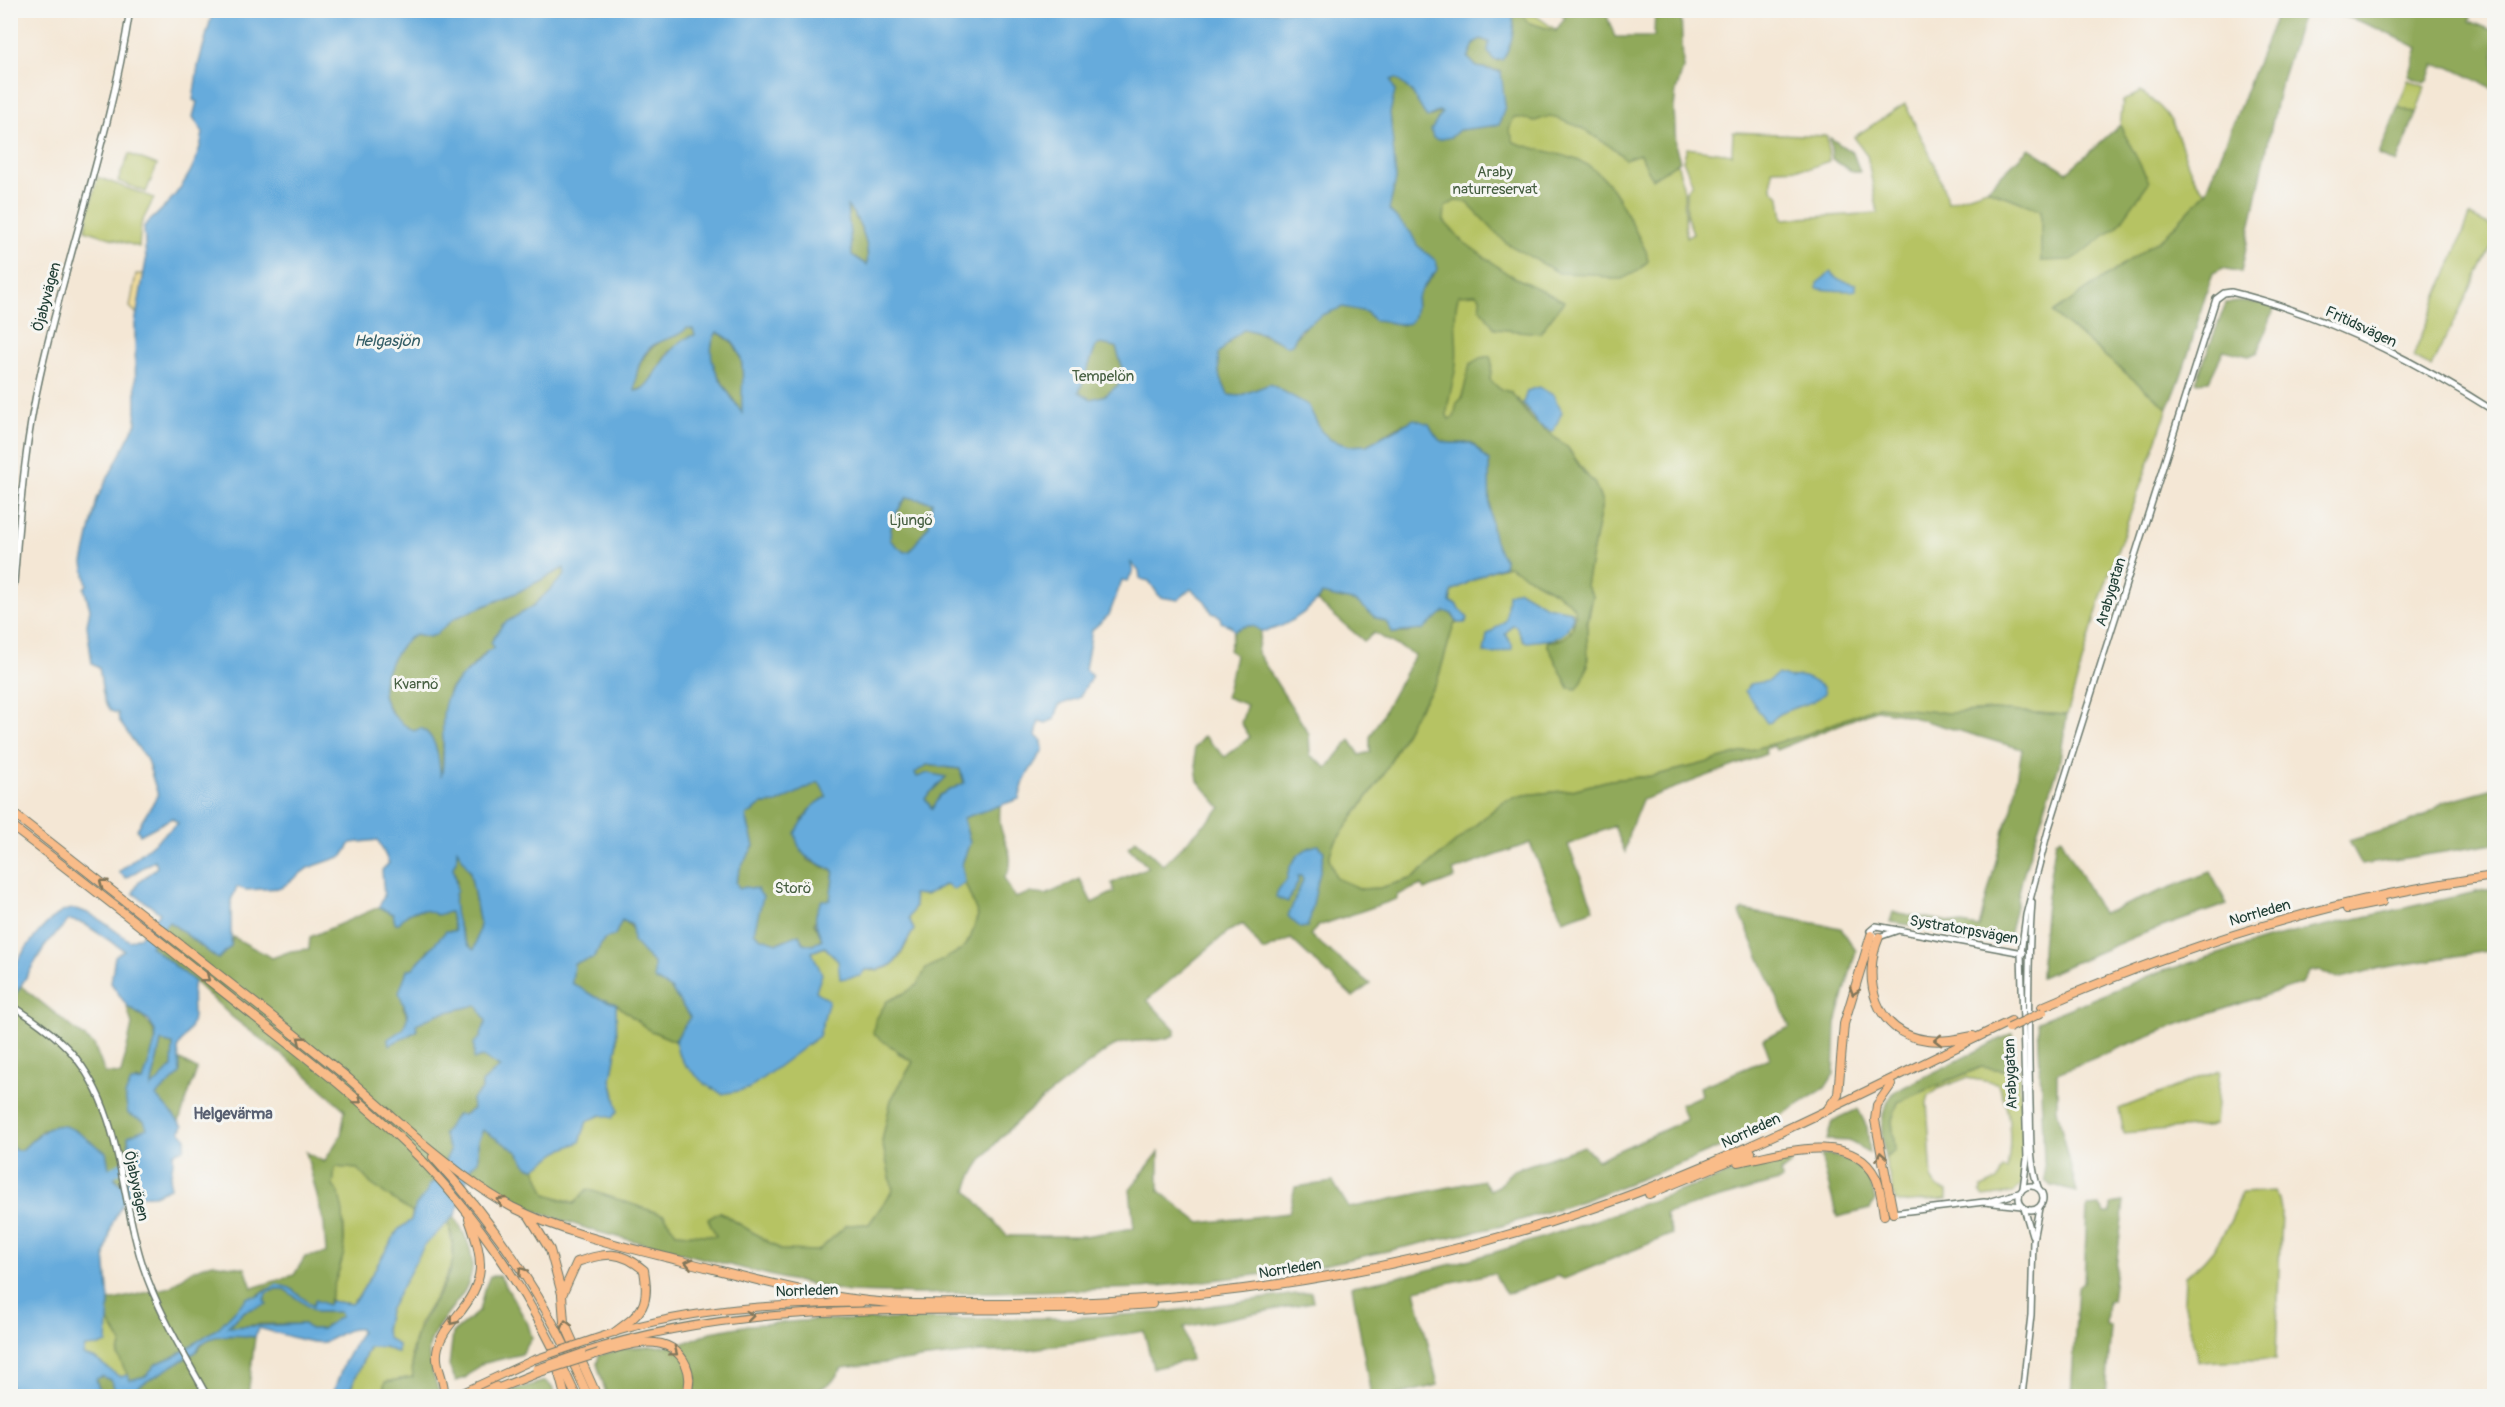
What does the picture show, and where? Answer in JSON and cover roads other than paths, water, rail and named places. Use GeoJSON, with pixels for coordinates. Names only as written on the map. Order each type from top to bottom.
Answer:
{"type":"FeatureCollection","features":[{"type":"Feature","properties":{"kind":"highway"},"geometry":{"type":"LineString","coordinates":[[10,811],[167,932],[348,1078],[436,1157],[466,1193],[528,1279],[595,1396]]}},
{"type":"Feature","properties":{"kind":"highway"},"geometry":{"type":"LineString","coordinates":[[10,825],[160,941],[342,1087],[427,1166],[464,1208],[518,1284],[552,1345],[576,1396]]}},
{"type":"Feature","properties":{"kind":"highway","name":"Norrleden"},"geometry":{"type":"LineString","coordinates":[[2043,1009],[2162,958],[2258,927],[2359,900],[2494,876]]}},
{"type":"Feature","properties":{"kind":"highway","name":"Norrleden"},"geometry":{"type":"LineString","coordinates":[[2043,1009],[2161,964],[2259,932],[2355,907],[2494,882]]}},
{"type":"Feature","properties":{"kind":"highway"},"geometry":{"type":"LineString","coordinates":[[1877,936],[1872,956],[1871,980],[1876,1001],[1890,1022],[1902,1031],[1927,1040],[1983,1035]]}},
{"type":"Feature","properties":{"kind":"highway"},"geometry":{"type":"LineString","coordinates":[[1823,1112],[1838,1095],[1844,1024],[1877,936]]}},
{"type":"Feature","properties":{"kind":"highway"},"geometry":{"type":"LineString","coordinates":[[2010,1025],[2043,1009]]}},
{"type":"Feature","properties":{"kind":"highway","name":"Norrleden"},"geometry":{"type":"LineString","coordinates":[[891,1303],[1036,1304],[1127,1301],[1258,1288],[1375,1268],[1471,1245],[1592,1209],[1720,1160],[1983,1035],[2010,1025]]}},
{"type":"Feature","properties":{"kind":"highway","name":"Norrleden"},"geometry":{"type":"LineString","coordinates":[[1078,1310],[1229,1297],[1387,1271],[1538,1232],[1664,1189],[1722,1165],[1891,1085],[2010,1025]]}},
{"type":"Feature","properties":{"kind":"highway"},"geometry":{"type":"LineString","coordinates":[[1889,1214],[1875,1120],[1877,1105],[1891,1085]]}},
{"type":"Feature","properties":{"kind":"highway"},"geometry":{"type":"LineString","coordinates":[[1722,1165],[1810,1150],[1848,1152],[1863,1161],[1875,1176],[1889,1214]]}},
{"type":"Feature","properties":{"kind":"highway"},"geometry":{"type":"LineString","coordinates":[[436,1157],[528,1215],[571,1231],[752,1279],[813,1292],[891,1303]]}},
{"type":"Feature","properties":{"kind":"highway"},"geometry":{"type":"LineString","coordinates":[[444,1396],[444,1385],[436,1361],[437,1348],[446,1330],[472,1297],[481,1274],[478,1247],[464,1208]]}},
{"type":"Feature","properties":{"kind":"highway"},"geometry":{"type":"LineString","coordinates":[[528,1215],[550,1250],[562,1295],[564,1322],[595,1396]]}},
{"type":"Feature","properties":{"kind":"highway"},"geometry":{"type":"LineString","coordinates":[[562,1295],[577,1262],[602,1255],[628,1257],[644,1270],[648,1293],[637,1316],[615,1332]]}},
{"type":"Feature","properties":{"kind":"highway"},"geometry":{"type":"LineString","coordinates":[[600,1351],[628,1339]]}},
{"type":"Feature","properties":{"kind":"highway"},"geometry":{"type":"LineString","coordinates":[[493,1391],[536,1371],[600,1351],[646,1341],[662,1343],[681,1355],[688,1370],[690,1387],[686,1396]]}},
{"type":"Feature","properties":{"kind":"highway"},"geometry":{"type":"LineString","coordinates":[[552,1345],[565,1396]]}},
{"type":"Feature","properties":{"kind":"main road","name":"Norrleden"},"geometry":{"type":"LineString","coordinates":[[455,1396],[533,1360],[615,1332],[738,1309],[891,1303]]}},
{"type":"Feature","properties":{"kind":"main road","name":"Norrleden"},"geometry":{"type":"LineString","coordinates":[[628,1339],[692,1325],[764,1315],[1078,1310]]}},
{"type":"Feature","properties":{"kind":"main road"},"geometry":{"type":"LineString","coordinates":[[536,1371],[582,1353],[600,1351]]}},
{"type":"Feature","properties":{"kind":"main road"},"geometry":{"type":"LineString","coordinates":[[474,1396],[493,1391]]}},
{"type":"Feature","properties":{"kind":"street","name":"Öjabyvägen"},"geometry":{"type":"LineString","coordinates":[[10,594],[14,583],[22,471],[32,410],[112,97],[130,10]]}},
{"type":"Feature","properties":{"kind":"street","name":"Fritidsvägen"},"geometry":{"type":"LineString","coordinates":[[2214,304],[2220,295],[2231,292],[2276,304],[2333,326],[2421,369],[2494,411]]}},
{"type":"Feature","properties":{"kind":"street","name":"Arabygatan"},"geometry":{"type":"LineString","coordinates":[[2021,1191],[2027,1159],[2024,953],[2033,887],[2056,805],[2214,304]]}},
{"type":"Feature","properties":{"kind":"street","name":"Systratorpsvägen"},"geometry":{"type":"LineString","coordinates":[[1877,926],[2024,953]]}},
{"type":"Feature","properties":{"kind":"street"},"geometry":{"type":"LineString","coordinates":[[1877,926],[1882,931],[1877,936],[1871,928],[1877,926]]}},
{"type":"Feature","properties":{"kind":"street","name":"Systratorpsvägen"},"geometry":{"type":"LineString","coordinates":[[1877,936],[1896,931]]}},
{"type":"Feature","properties":{"kind":"street","name":"Arabygatan"},"geometry":{"type":"LineString","coordinates":[[2024,953],[2032,1139],[2038,1187]]}},
{"type":"Feature","properties":{"kind":"street","name":"Öjabyvägen"},"geometry":{"type":"LineString","coordinates":[[11,1005],[49,1031],[72,1053],[101,1097],[113,1133],[128,1206],[150,1285],[188,1363],[207,1396]]}},
{"type":"Feature","properties":{"kind":"street"},"geometry":{"type":"LineString","coordinates":[[1889,1214],[1983,1202],[2021,1191],[2031,1185],[2038,1187],[2044,1198],[2039,1208],[2033,1240],[2031,1315],[2022,1396]]}},
{"type":"Feature","properties":{"kind":"street"},"geometry":{"type":"LineString","coordinates":[[2021,1191],[2023,1207],[2033,1240]]}},
{"type":"Feature","properties":{"kind":"street"},"geometry":{"type":"LineString","coordinates":[[1983,1202],[2031,1210],[2039,1208]]}},
{"type":"Feature","properties":{"kind":"water","name":"Helgasjön"},"geometry":{"type":"Polygon","coordinates":[[[734,10],[738,14],[741,10],[1511,11],[1512,36],[1502,60],[1494,60],[1488,52],[1489,42],[1481,39],[1475,42],[1468,58],[1477,67],[1501,72],[1505,106],[1499,125],[1459,130],[1451,137],[1438,140],[1433,138],[1431,130],[1442,113],[1439,111],[1427,118],[1411,91],[1396,78],[1391,80],[1395,91],[1390,113],[1396,179],[1389,210],[1411,233],[1417,245],[1436,261],[1438,269],[1418,296],[1411,322],[1401,324],[1374,320],[1366,312],[1343,307],[1322,315],[1299,330],[1292,344],[1287,346],[1264,334],[1245,329],[1218,354],[1219,374],[1228,395],[1239,396],[1270,384],[1308,405],[1321,431],[1331,440],[1348,446],[1367,445],[1414,419],[1429,424],[1441,441],[1471,443],[1489,461],[1492,527],[1499,551],[1505,559],[1504,566],[1452,591],[1450,602],[1456,604],[1468,618],[1465,623],[1458,623],[1452,614],[1445,611],[1422,630],[1393,633],[1386,622],[1375,617],[1357,602],[1322,594],[1303,613],[1277,628],[1261,631],[1248,626],[1234,631],[1231,626],[1221,622],[1220,616],[1212,613],[1205,601],[1191,589],[1178,600],[1160,597],[1149,581],[1140,579],[1139,571],[1131,563],[1133,572],[1127,581],[1122,580],[1109,615],[1092,630],[1085,669],[1092,676],[1079,698],[1059,705],[1055,719],[1046,723],[1039,721],[1036,736],[1042,741],[1043,750],[1025,778],[1019,799],[963,818],[970,842],[962,864],[965,883],[954,890],[946,884],[926,895],[913,894],[915,906],[909,918],[914,930],[897,960],[886,967],[865,970],[860,976],[840,979],[838,961],[825,947],[812,952],[822,974],[816,991],[829,1000],[819,1036],[748,1089],[722,1094],[705,1084],[685,1065],[678,1053],[675,1041],[690,1017],[671,989],[654,979],[654,964],[633,941],[632,925],[622,920],[615,935],[604,939],[593,958],[574,963],[572,983],[595,997],[616,1004],[617,1047],[611,1079],[618,1111],[612,1118],[601,1115],[587,1121],[580,1142],[563,1149],[535,1168],[528,1167],[518,1152],[483,1130],[478,1140],[478,1161],[471,1167],[456,1214],[424,1246],[389,1311],[385,1329],[388,1338],[398,1345],[398,1353],[384,1347],[369,1347],[347,1396],[335,1396],[333,1393],[344,1363],[361,1332],[360,1329],[350,1330],[324,1342],[318,1342],[258,1328],[255,1337],[222,1336],[206,1341],[196,1352],[137,1387],[135,1392],[126,1389],[121,1395],[116,1395],[112,1381],[102,1376],[96,1379],[101,1396],[11,1396],[11,1146],[15,1150],[22,1150],[46,1130],[55,1126],[64,1126],[106,1152],[110,1173],[120,1184],[132,1179],[128,1136],[147,1128],[144,1121],[128,1114],[125,1095],[131,1082],[143,1081],[156,1039],[155,1031],[149,1020],[127,1006],[111,983],[115,956],[124,950],[83,923],[69,920],[46,944],[11,1002],[10,981],[15,966],[28,945],[46,924],[65,911],[74,909],[89,913],[130,941],[141,936],[160,913],[133,893],[139,882],[157,867],[155,860],[126,878],[119,872],[178,823],[172,818],[140,835],[137,829],[158,795],[147,760],[119,721],[118,713],[108,708],[103,695],[99,668],[92,664],[87,625],[90,609],[84,588],[87,585],[83,563],[97,499],[136,423],[135,324],[146,261],[144,226],[165,206],[182,185],[190,173],[200,147],[203,133],[193,117],[197,102],[193,100],[198,66],[213,11],[734,10]],[[847,206],[852,255],[867,265],[867,249],[863,233],[847,206]],[[687,328],[659,342],[647,351],[640,363],[635,391],[642,389],[648,383],[676,346],[695,335],[693,329],[687,328]],[[717,332],[712,342],[713,364],[723,385],[742,413],[743,377],[740,356],[736,347],[717,332]],[[1101,344],[1096,346],[1079,392],[1091,399],[1106,395],[1118,385],[1122,366],[1116,347],[1101,344]],[[907,497],[892,522],[890,540],[904,552],[910,551],[929,525],[932,502],[907,497]],[[564,568],[516,593],[455,618],[435,635],[429,637],[416,634],[406,641],[388,668],[383,689],[384,699],[394,716],[414,731],[421,728],[431,738],[437,750],[441,777],[443,713],[449,693],[487,651],[494,648],[491,642],[503,624],[532,607],[565,575],[564,568]],[[927,765],[915,773],[917,777],[928,773],[946,777],[925,798],[932,809],[940,795],[964,783],[960,769],[927,765]],[[819,782],[777,803],[763,804],[746,816],[754,846],[741,866],[736,882],[739,889],[745,887],[757,889],[763,897],[754,932],[761,938],[778,943],[799,934],[803,943],[813,945],[822,939],[816,924],[816,915],[822,900],[830,900],[834,871],[808,858],[800,849],[795,833],[814,805],[827,797],[819,782]],[[378,840],[351,843],[343,856],[308,868],[281,888],[246,890],[237,887],[231,900],[231,946],[218,959],[169,921],[150,946],[194,981],[193,1020],[178,1047],[180,1074],[156,1096],[183,1126],[180,1131],[186,1138],[184,1149],[173,1153],[170,1188],[154,1195],[135,1196],[123,1202],[112,1224],[105,1255],[109,1301],[107,1343],[85,1347],[83,1355],[94,1358],[120,1377],[128,1375],[130,1380],[146,1376],[156,1364],[177,1355],[218,1328],[248,1297],[258,1296],[277,1284],[290,1288],[313,1306],[315,1300],[328,1305],[330,1301],[351,1304],[359,1296],[398,1230],[411,1220],[416,1205],[427,1193],[429,1185],[434,1182],[450,1151],[443,1134],[457,1114],[464,1115],[473,1109],[472,1099],[482,1090],[482,1083],[500,1067],[483,1057],[474,1059],[474,1043],[480,1038],[486,1021],[477,1005],[438,1014],[416,1024],[417,1031],[389,1045],[388,1039],[403,1029],[408,1016],[399,992],[407,970],[413,968],[446,931],[455,931],[450,912],[437,915],[421,910],[411,912],[399,923],[395,923],[393,914],[379,907],[384,896],[382,870],[389,863],[378,840]],[[457,849],[457,858],[453,867],[457,890],[455,913],[465,940],[474,950],[480,925],[470,872],[457,849]],[[161,1041],[151,1088],[172,1067],[173,1044],[161,1041]],[[276,1289],[267,1293],[264,1300],[267,1304],[245,1311],[227,1327],[304,1324],[310,1329],[322,1329],[341,1316],[339,1312],[316,1312],[284,1289],[276,1289]]]}},
{"type":"Feature","properties":{"kind":"water"},"geometry":{"type":"Polygon","coordinates":[[[1831,272],[1837,279],[1856,284],[1856,290],[1817,288],[1817,283],[1831,272]]]}},
{"type":"Feature","properties":{"kind":"water"},"geometry":{"type":"Polygon","coordinates":[[[1539,387],[1553,395],[1562,412],[1553,432],[1539,425],[1523,403],[1527,391],[1539,387]]]}},
{"type":"Feature","properties":{"kind":"water"},"geometry":{"type":"Polygon","coordinates":[[[1519,590],[1546,606],[1571,611],[1573,616],[1570,625],[1557,638],[1527,642],[1523,641],[1516,626],[1512,625],[1505,634],[1512,644],[1512,649],[1494,654],[1484,653],[1487,635],[1506,620],[1508,594],[1519,590]]]}},
{"type":"Feature","properties":{"kind":"water"},"geometry":{"type":"Polygon","coordinates":[[[1777,674],[1790,678],[1799,676],[1807,678],[1823,687],[1825,693],[1812,702],[1783,713],[1767,723],[1745,691],[1750,684],[1769,681],[1777,674]]]}},
{"type":"Feature","properties":{"kind":"water"},"geometry":{"type":"Polygon","coordinates":[[[1319,845],[1324,852],[1310,919],[1307,927],[1300,928],[1288,916],[1303,880],[1301,876],[1298,876],[1298,882],[1288,902],[1276,897],[1295,859],[1302,852],[1319,845]]]}},
{"type":"Feature","properties":{"kind":"waterway"},"geometry":{"type":"LineString","coordinates":[[99,1180],[140,1156]]}},
{"type":"Feature","properties":{"kind":"district","name":"Helgevärma"},"geometry":{"type":"Point","coordinates":[233,1114]}},
{"type":"Feature","properties":{"kind":"park label","name":"Araby naturreservat"},"geometry":{"type":"Point","coordinates":[1495,180]}},
{"type":"Feature","properties":{"kind":"park label","name":"Tempelön"},"geometry":{"type":"Point","coordinates":[1103,376]}},
{"type":"Feature","properties":{"kind":"park label","name":"Ljungö"},"geometry":{"type":"Point","coordinates":[911,520]}},
{"type":"Feature","properties":{"kind":"park label","name":"Kvarnö"},"geometry":{"type":"Point","coordinates":[416,684]}},
{"type":"Feature","properties":{"kind":"park label","name":"Storö"},"geometry":{"type":"Point","coordinates":[793,888]}}]}
